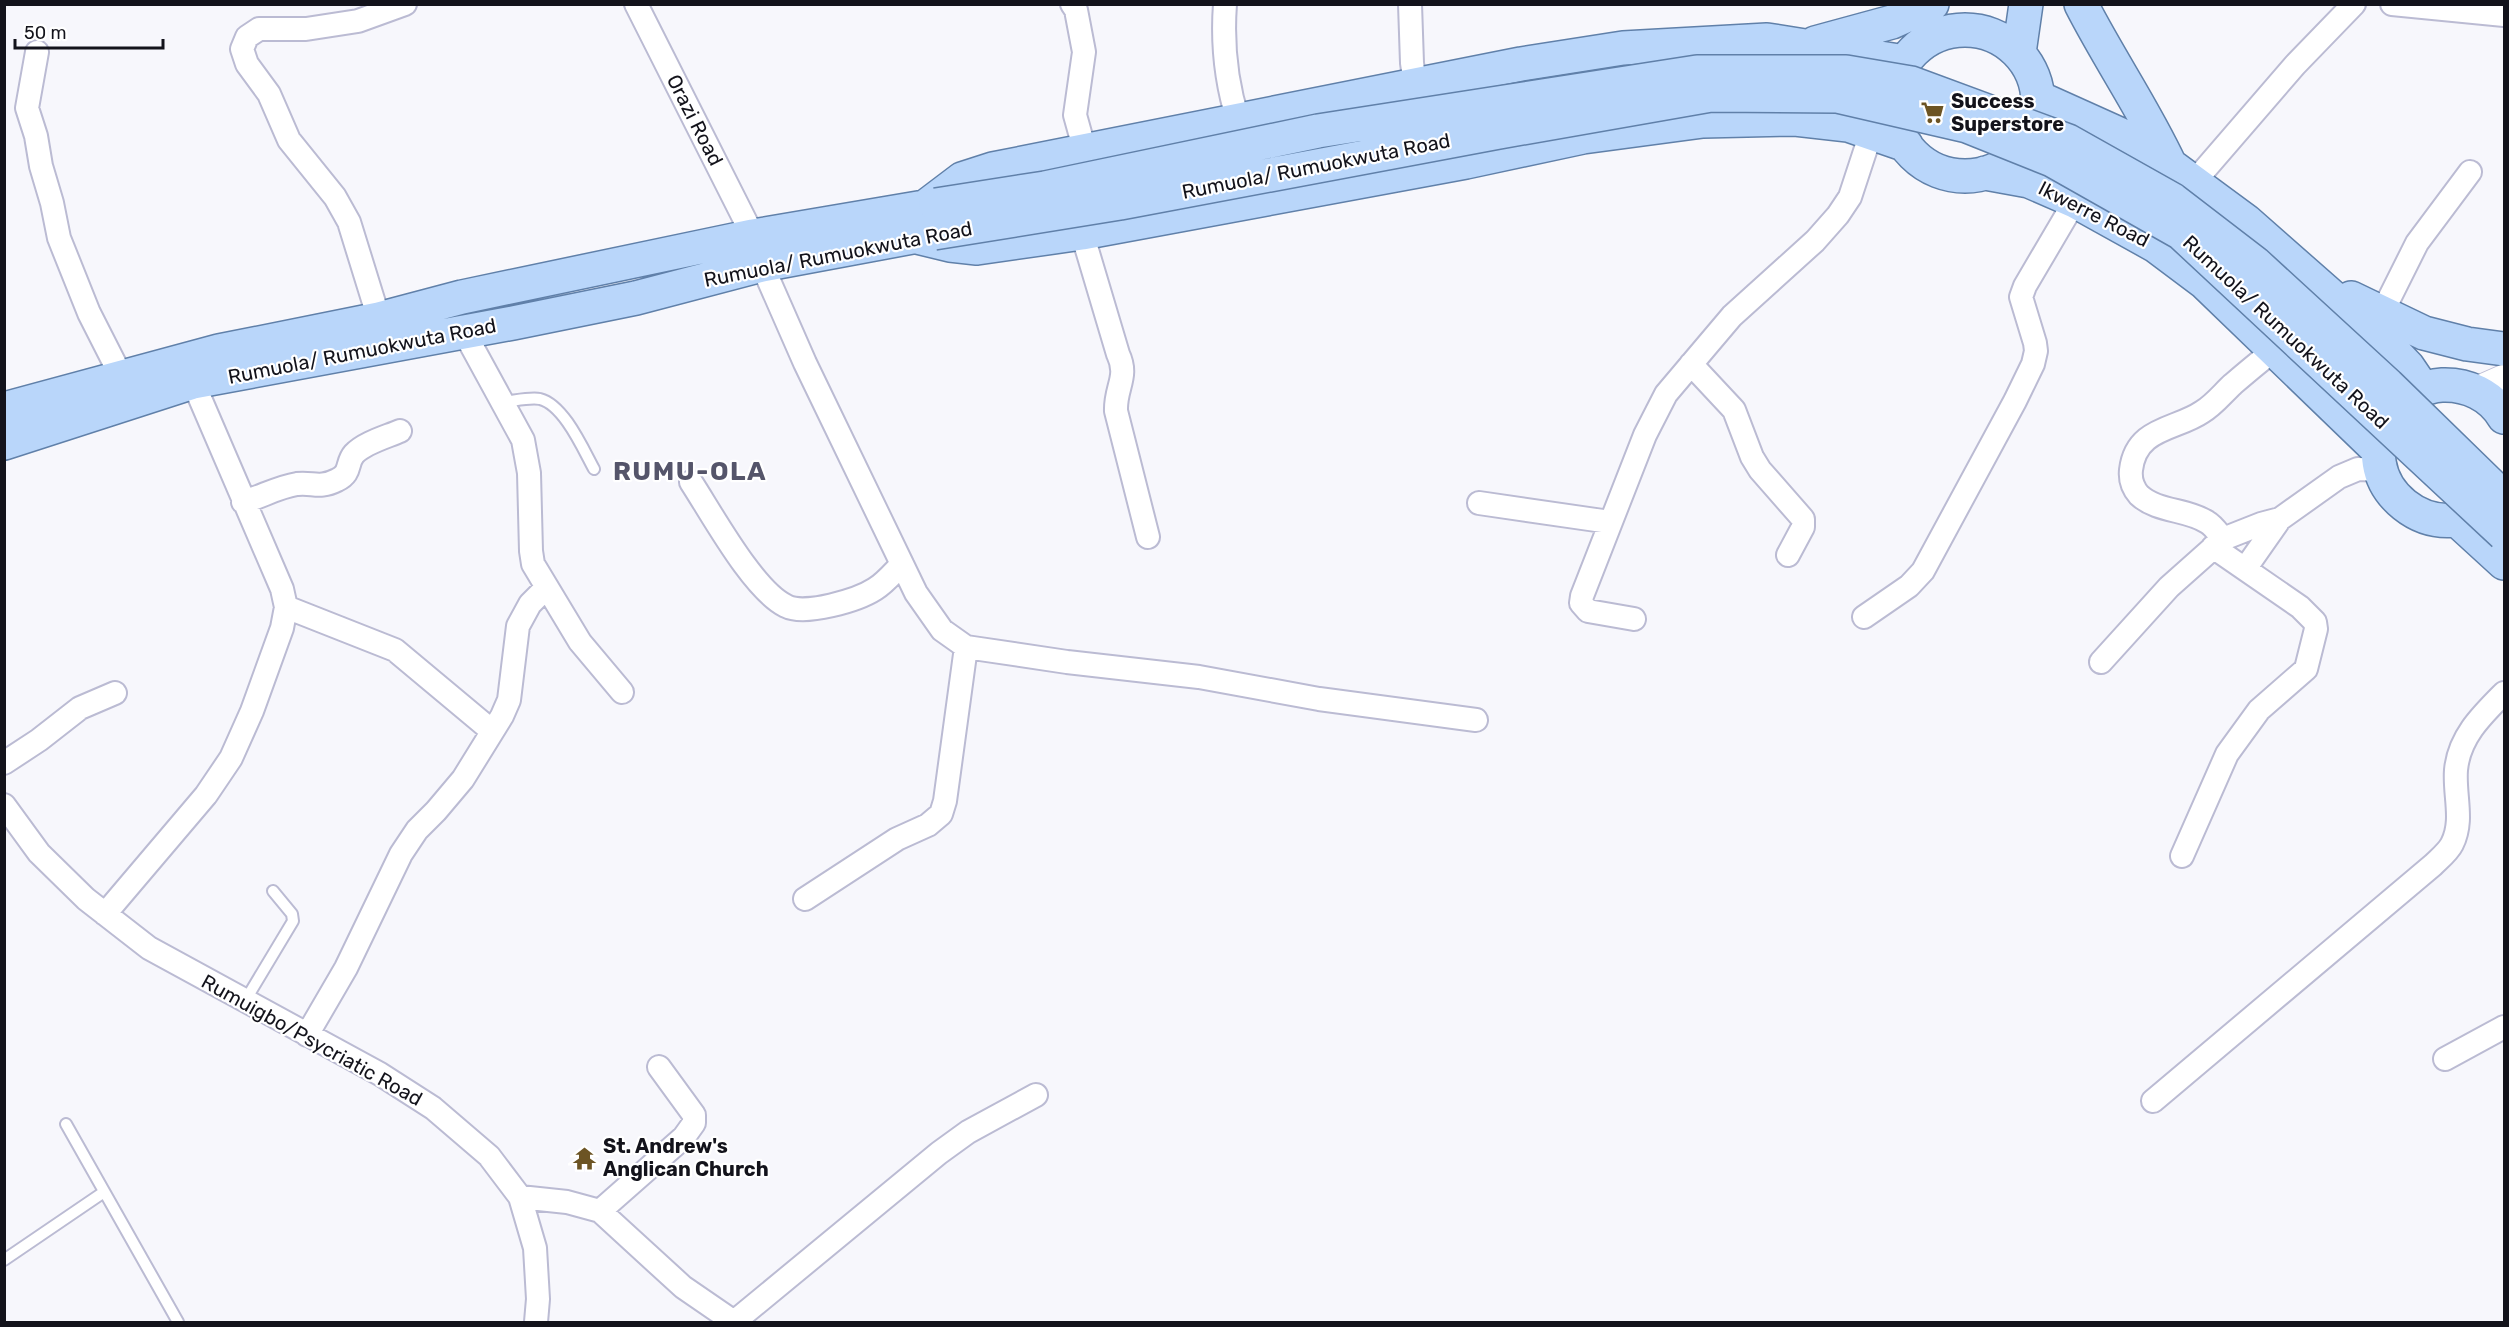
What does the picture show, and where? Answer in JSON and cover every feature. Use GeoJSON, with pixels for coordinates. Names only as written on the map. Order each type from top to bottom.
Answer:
{"type":"FeatureCollection","features":[{"type":"Feature","properties":{"kind":"main road"},"geometry":{"type":"LineString","coordinates":[[1805,46],[1892,22],[1932,4]]}},
{"type":"Feature","properties":{"kind":"main road"},"geometry":{"type":"LineString","coordinates":[[1964,30],[1986,4]]}},
{"type":"Feature","properties":{"kind":"main road"},"geometry":{"type":"LineString","coordinates":[[2019,53],[2026,4]]}},
{"type":"Feature","properties":{"kind":"main road"},"geometry":{"type":"LineString","coordinates":[[2082,4],[2101,43],[2182,174]]}},
{"type":"Feature","properties":{"kind":"main road"},"geometry":{"type":"LineString","coordinates":[[1964,30],[1998,37],[2019,53],[2033,76],[2039,98],[2037,116],[2027,141],[2009,161],[1985,173],[1972,175],[1945,173],[1924,163],[1906,145],[1897,129],[1893,110],[1895,85],[1905,62],[1912,53],[1937,36],[1964,30]]}},
{"type":"Feature","properties":{"kind":"main road"},"geometry":{"type":"LineString","coordinates":[[1905,62],[1767,40],[1623,48],[1521,64],[993,169],[962,179],[928,221],[950,245],[977,248],[1082,232],[1466,162],[1583,137],[1703,121],[1795,119],[1848,125],[1906,145]]}},
{"type":"Feature","properties":{"kind":"main road","name":"Rumuola/ Rumuokwuta Road"},"geometry":{"type":"LineString","coordinates":[[928,221],[1068,183],[1318,131],[1404,119],[1458,108],[1588,91],[1697,72],[1846,72],[1911,83],[2068,141],[2173,200],[2255,262],[2388,385],[2505,498]]}},
{"type":"Feature","properties":{"kind":"main road","name":"Rumuola/ Rumuokwuta Road"},"geometry":{"type":"LineString","coordinates":[[4,409],[219,351],[380,319],[462,297],[757,251],[928,221],[1120,203],[1711,95],[1837,96],[1967,126],[2052,160],[2181,234],[2505,534]]}},
{"type":"Feature","properties":{"kind":"main road"},"geometry":{"type":"LineString","coordinates":[[2039,98],[2119,134],[2182,174],[2246,221],[2388,345],[2408,367],[2423,389]]}},
{"type":"Feature","properties":{"kind":"main road","name":"Ikwerre Road"},"geometry":{"type":"LineString","coordinates":[[1985,173],[2029,181],[2075,201],[2156,246],[2204,282],[2276,349],[2379,460],[2393,495],[2415,513],[2442,521],[2457,520]]}},
{"type":"Feature","properties":{"kind":"main road","name":"Rumuola/ Rumuokwuta Road"},"geometry":{"type":"LineString","coordinates":[[4,443],[193,382],[464,333],[636,298],[757,251]]}},
{"type":"Feature","properties":{"kind":"main road"},"geometry":{"type":"LineString","coordinates":[[2307,275],[2424,333],[2467,344],[2505,349]]}},
{"type":"Feature","properties":{"kind":"main road"},"geometry":{"type":"LineString","coordinates":[[2379,460],[2390,415],[2399,404],[2423,389],[2451,385],[2492,387],[2491,400],[2505,417]]}},
{"type":"Feature","properties":{"kind":"main road"},"geometry":{"type":"LineString","coordinates":[[2505,488],[2483,510],[2457,520],[2505,563]]}},
{"type":"Feature","properties":{"kind":"street"},"geometry":{"type":"LineString","coordinates":[[380,319],[349,222],[335,197],[289,140],[269,94],[247,64],[242,49],[247,37],[259,29],[306,29],[358,21],[405,4]]}},
{"type":"Feature","properties":{"kind":"street","name":"Orazi Road"},"geometry":{"type":"LineString","coordinates":[[636,4],[757,251],[810,373],[902,564],[928,612],[942,630],[966,647]]}},
{"type":"Feature","properties":{"kind":"street"},"geometry":{"type":"LineString","coordinates":[[1072,4],[1076,10],[1084,52],[1075,115],[1085,151]]}},
{"type":"Feature","properties":{"kind":"street"},"geometry":{"type":"LineString","coordinates":[[1225,4],[1222,41],[1231,99],[1238,120]]}},
{"type":"Feature","properties":{"kind":"street"},"geometry":{"type":"LineString","coordinates":[[1410,4],[1415,84]]}},
{"type":"Feature","properties":{"kind":"street"},"geometry":{"type":"LineString","coordinates":[[2182,174],[2355,4]]}},
{"type":"Feature","properties":{"kind":"street"},"geometry":{"type":"LineString","coordinates":[[2392,4],[2474,8],[2505,15]]}},
{"type":"Feature","properties":{"kind":"street"},"geometry":{"type":"LineString","coordinates":[[37,52],[27,108],[36,136],[59,237],[89,313],[121,376]]}},
{"type":"Feature","properties":{"kind":"street"},"geometry":{"type":"LineString","coordinates":[[1634,619],[1588,610],[1581,603],[1645,435],[1666,394],[1732,316],[1815,241],[1838,215],[1850,197],[1871,133]]}},
{"type":"Feature","properties":{"kind":"street"},"geometry":{"type":"LineString","coordinates":[[2382,314],[2417,243],[2470,172]]}},
{"type":"Feature","properties":{"kind":"street"},"geometry":{"type":"LineString","coordinates":[[1864,617],[1908,586],[1923,571],[2015,401],[2033,364],[2036,351],[2021,297],[2025,286],[2075,201]]}},
{"type":"Feature","properties":{"kind":"street"},"geometry":{"type":"LineString","coordinates":[[1082,232],[1123,365],[1124,371],[1116,400],[1116,411],[1148,537]]}},
{"type":"Feature","properties":{"kind":"street"},"geometry":{"type":"LineString","coordinates":[[464,333],[523,440],[530,473],[533,564],[580,642],[622,692]]}},
{"type":"Feature","properties":{"kind":"street"},"geometry":{"type":"LineString","coordinates":[[2182,856],[2226,754],[2259,710],[2306,669],[2316,629],[2314,621],[2300,607],[2245,569],[2218,543],[2210,524],[2202,519],[2157,505],[2139,495],[2130,479],[2132,465],[2140,447],[2151,435],[2204,411],[2276,349]]}},
{"type":"Feature","properties":{"kind":"street"},"geometry":{"type":"LineString","coordinates":[[1691,364],[1734,410],[1752,457],[1760,470],[1803,519],[1803,527],[1788,555]]}},
{"type":"Feature","properties":{"kind":"street"},"geometry":{"type":"LineString","coordinates":[[105,914],[206,795],[231,758],[252,711],[282,628],[286,607],[282,589],[193,382]]}},
{"type":"Feature","properties":{"kind":"street"},"geometry":{"type":"LineString","coordinates":[[243,502],[286,486],[300,484],[316,486],[340,479],[348,471],[352,456],[359,450],[400,431]]}},
{"type":"Feature","properties":{"kind":"street"},"geometry":{"type":"LineString","coordinates":[[2245,569],[2280,519],[2339,477],[2379,460]]}},
{"type":"Feature","properties":{"kind":"street"},"geometry":{"type":"LineString","coordinates":[[691,482],[756,579],[779,602],[788,607],[796,610],[831,605],[864,595],[876,589],[902,564]]}},
{"type":"Feature","properties":{"kind":"street"},"geometry":{"type":"LineString","coordinates":[[1479,503],[1610,522]]}},
{"type":"Feature","properties":{"kind":"street"},"geometry":{"type":"LineString","coordinates":[[2101,662],[2169,587],[2218,543],[2261,524],[2280,519]]}},
{"type":"Feature","properties":{"kind":"street"},"geometry":{"type":"LineString","coordinates":[[307,1035],[346,968],[401,854],[417,830],[463,778],[509,700],[518,626],[530,604],[546,588]]}},
{"type":"Feature","properties":{"kind":"street"},"geometry":{"type":"LineString","coordinates":[[286,607],[394,650],[492,731]]}},
{"type":"Feature","properties":{"kind":"street"},"geometry":{"type":"LineString","coordinates":[[805,899],[897,839],[928,825],[941,814],[945,801],[966,647],[1067,662],[1199,677],[1319,699],[1476,720]]}},
{"type":"Feature","properties":{"kind":"street"},"geometry":{"type":"LineString","coordinates":[[4,763],[39,740],[80,708],[116,693]]}},
{"type":"Feature","properties":{"kind":"street"},"geometry":{"type":"LineString","coordinates":[[2153,1101],[2433,865],[2451,845],[2459,822],[2456,770],[2465,740],[2476,721],[2505,693]]}},
{"type":"Feature","properties":{"kind":"street","name":"Rumuigbo/Psycriatic Road"},"geometry":{"type":"LineString","coordinates":[[4,805],[39,853],[105,914],[149,948],[380,1074],[433,1108],[489,1156],[520,1197],[535,1248],[538,1299],[536,1323]]}},
{"type":"Feature","properties":{"kind":"street"},"geometry":{"type":"LineString","coordinates":[[2445,1059],[2505,1027]]}},
{"type":"Feature","properties":{"kind":"street"},"geometry":{"type":"LineString","coordinates":[[600,1211],[684,1137],[694,1123],[694,1115],[659,1067]]}},
{"type":"Feature","properties":{"kind":"street"},"geometry":{"type":"LineString","coordinates":[[520,1197],[567,1202],[600,1211],[682,1287],[734,1322],[939,1153],[968,1132],[1036,1095]]}},
{"type":"Feature","properties":{"kind":"lane"},"geometry":{"type":"LineString","coordinates":[[503,402],[539,399],[549,403],[561,414],[594,469]]}},
{"type":"Feature","properties":{"kind":"lane"},"geometry":{"type":"LineString","coordinates":[[245,1001],[293,921],[292,914],[273,891]]}},
{"type":"Feature","properties":{"kind":"lane"},"geometry":{"type":"LineString","coordinates":[[66,1124],[178,1323]]}},
{"type":"Feature","properties":{"kind":"lane"},"geometry":{"type":"LineString","coordinates":[[4,1260],[105,1192]]}},
{"type":"Feature","properties":{"kind":"place","name":"Success Superstore"},"geometry":{"type":"Point","coordinates":[1933,113]}},
{"type":"Feature","properties":{"kind":"place","name":"St. Andrew's Anglican Church"},"geometry":{"type":"Point","coordinates":[585,1158]}},
{"type":"Feature","properties":{"kind":"district","name":"RUMU-OLA"},"geometry":{"type":"Point","coordinates":[690,471]}}]}
